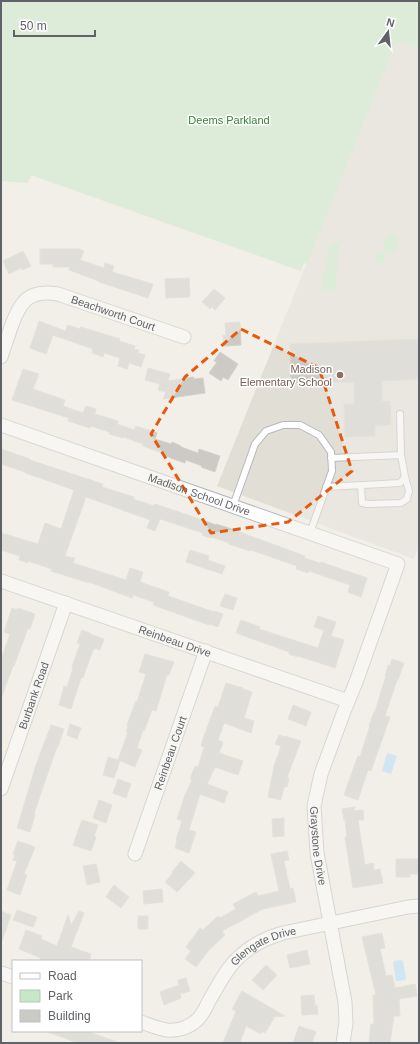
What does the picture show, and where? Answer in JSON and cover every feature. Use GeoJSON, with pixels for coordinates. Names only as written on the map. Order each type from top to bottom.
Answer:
{"type":"FeatureCollection","features":[{"type":"Feature","properties":{"kind":"street","name":"Beachworth Court"},"geometry":{"type":"LineString","coordinates":[[1,357],[17,311],[27,298],[43,292],[58,294],[184,337]]}},
{"type":"Feature","properties":{"kind":"street","name":"Madison School Drive"},"geometry":{"type":"LineString","coordinates":[[1,425],[398,564]]}},
{"type":"Feature","properties":{"kind":"street","name":"Graystone Drive"},"geometry":{"type":"LineString","coordinates":[[342,1043],[346,1023],[345,1002],[317,853],[314,806],[322,774],[398,564]]}},
{"type":"Feature","properties":{"kind":"street","name":"Reinbeau Drive"},"geometry":{"type":"LineString","coordinates":[[1,581],[348,701]]}},
{"type":"Feature","properties":{"kind":"street","name":"Burbank Road"},"geometry":{"type":"LineString","coordinates":[[1,789],[66,603]]}},
{"type":"Feature","properties":{"kind":"street","name":"Reinbeau Court"},"geometry":{"type":"LineString","coordinates":[[135,854],[206,651]]}},
{"type":"Feature","properties":{"kind":"street","name":"Glengate Drive"},"geometry":{"type":"LineString","coordinates":[[142,1022],[158,1029],[175,1030],[183,1029],[197,1020],[202,1014],[222,978],[237,958],[257,943],[270,937],[331,923],[419,906]]}},
{"type":"Feature","properties":{"kind":"street"},"geometry":{"type":"LineString","coordinates":[[1,973],[12,977]]}},
{"type":"Feature","properties":{"kind":"lane"},"geometry":{"type":"LineString","coordinates":[[361,485],[362,503],[401,504],[407,498],[409,491],[405,477],[402,455],[400,414]]}},
{"type":"Feature","properties":{"kind":"lane"},"geometry":{"type":"LineString","coordinates":[[233,506],[255,444],[266,431],[283,425],[300,425],[319,435],[331,452],[332,471],[310,533]]}},
{"type":"Feature","properties":{"kind":"lane"},"geometry":{"type":"LineString","coordinates":[[331,458],[402,455]]}},
{"type":"Feature","properties":{"kind":"lane"},"geometry":{"type":"LineString","coordinates":[[326,487],[400,482],[405,477]]}},
{"type":"Feature","properties":{"kind":"highlighted area"},"geometry":{"type":"Polygon","coordinates":[[[241,329],[319,368],[352,471],[288,522],[211,533],[151,434],[185,377],[241,329]]]}},
{"type":"Feature","properties":{"kind":"shaded area","name":"Madison Elementary School"},"geometry":{"type":"Polygon","coordinates":[[[396,42],[419,47],[419,546],[414,559],[217,486],[396,42]]]}},
{"type":"Feature","properties":{"kind":"green space","name":"Deems Parkland"},"geometry":{"type":"Polygon","coordinates":[[[1,1],[419,1],[419,47],[396,42],[307,264],[304,263],[301,271],[31,175],[28,183],[1,181],[1,1]]]}},
{"type":"Feature","properties":{"kind":"green space"},"geometry":{"type":"Polygon","coordinates":[[[392,233],[396,234],[398,239],[397,252],[394,254],[385,253],[384,263],[376,263],[376,252],[384,252],[385,238],[392,233]]]}},
{"type":"Feature","properties":{"kind":"green space"},"geometry":{"type":"Polygon","coordinates":[[[331,243],[339,243],[335,290],[321,290],[323,272],[327,268],[328,248],[331,243]]]}},
{"type":"Feature","properties":{"kind":"water"},"geometry":{"type":"Polygon","coordinates":[[[387,753],[397,756],[391,774],[382,771],[387,753]]]}},
{"type":"Feature","properties":{"kind":"water"},"geometry":{"type":"Polygon","coordinates":[[[394,961],[403,961],[406,978],[405,980],[396,981],[393,963],[394,961]]]}},
{"type":"Feature","properties":{"kind":"building"},"geometry":{"type":"Polygon","coordinates":[[[40,249],[79,249],[84,251],[80,260],[104,268],[105,263],[114,266],[112,272],[153,284],[148,298],[99,282],[69,270],[70,267],[53,267],[53,264],[40,264],[40,249]]]}},
{"type":"Feature","properties":{"kind":"building"},"geometry":{"type":"Polygon","coordinates":[[[23,251],[31,266],[22,270],[21,268],[9,274],[3,261],[23,251]]]}},
{"type":"Feature","properties":{"kind":"building"},"geometry":{"type":"Polygon","coordinates":[[[189,278],[190,297],[166,298],[165,279],[189,278]]]}},
{"type":"Feature","properties":{"kind":"building"},"geometry":{"type":"Polygon","coordinates":[[[214,289],[225,298],[215,310],[212,307],[210,309],[202,302],[214,289]]]}},
{"type":"Feature","properties":{"kind":"building"},"geometry":{"type":"Polygon","coordinates":[[[39,321],[65,331],[68,325],[80,329],[81,327],[120,339],[119,341],[135,346],[134,349],[139,350],[138,353],[145,355],[141,367],[129,363],[127,369],[118,366],[120,358],[104,353],[103,357],[92,353],[93,349],[53,335],[46,354],[30,348],[39,321]]]}},
{"type":"Feature","properties":{"kind":"building"},"geometry":{"type":"Polygon","coordinates":[[[240,322],[241,345],[224,346],[223,335],[226,335],[225,323],[240,322]]]}},
{"type":"Feature","properties":{"kind":"building"},"geometry":{"type":"Polygon","coordinates":[[[419,339],[419,379],[382,381],[382,401],[390,401],[391,425],[375,426],[375,436],[345,437],[344,404],[355,404],[354,382],[291,383],[290,344],[419,339]]]}},
{"type":"Feature","properties":{"kind":"building"},"geometry":{"type":"Polygon","coordinates":[[[220,352],[238,364],[228,380],[223,377],[221,381],[209,373],[217,362],[214,361],[220,352]]]}},
{"type":"Feature","properties":{"kind":"building"},"geometry":{"type":"Polygon","coordinates":[[[148,368],[170,374],[168,381],[193,377],[194,379],[203,378],[205,393],[163,399],[166,392],[158,390],[160,384],[145,380],[148,368]]]}},
{"type":"Feature","properties":{"kind":"building"},"geometry":{"type":"Polygon","coordinates":[[[23,369],[39,374],[33,389],[65,400],[63,406],[83,413],[86,406],[96,409],[95,414],[118,421],[117,424],[134,430],[136,426],[157,433],[155,439],[171,444],[172,442],[198,453],[199,449],[220,456],[215,472],[186,460],[185,463],[176,460],[143,446],[143,444],[124,437],[109,434],[109,432],[91,426],[90,428],[68,421],[69,418],[12,400],[23,369]]]}},
{"type":"Feature","properties":{"kind":"building"},"geometry":{"type":"Polygon","coordinates":[[[1,449],[103,484],[102,487],[134,497],[133,499],[154,506],[155,504],[226,527],[305,556],[304,558],[320,563],[321,562],[367,578],[361,597],[348,592],[350,585],[309,571],[308,573],[296,569],[297,566],[212,537],[202,535],[203,533],[160,519],[155,531],[147,528],[150,520],[86,497],[65,556],[75,558],[73,563],[126,580],[130,568],[143,572],[140,582],[169,592],[168,596],[223,614],[218,627],[153,605],[154,602],[133,595],[132,598],[89,582],[51,571],[52,569],[28,561],[28,563],[19,560],[20,556],[1,550],[1,533],[38,544],[45,523],[61,529],[74,490],[1,464],[1,449]]]}},
{"type":"Feature","properties":{"kind":"building"},"geometry":{"type":"Polygon","coordinates":[[[190,550],[209,556],[208,560],[225,566],[222,574],[186,562],[190,550]]]}},
{"type":"Feature","properties":{"kind":"building"},"geometry":{"type":"Polygon","coordinates":[[[225,594],[237,598],[233,610],[220,606],[225,594]]]}},
{"type":"Feature","properties":{"kind":"building"},"geometry":{"type":"Polygon","coordinates":[[[12,608],[17,610],[18,608],[35,614],[1,696],[1,660],[10,634],[4,632],[12,608]]]}},
{"type":"Feature","properties":{"kind":"building"},"geometry":{"type":"Polygon","coordinates":[[[318,616],[336,622],[331,636],[344,640],[335,668],[289,654],[289,652],[236,633],[241,620],[260,627],[259,629],[318,648],[324,630],[314,627],[318,616]]]}},
{"type":"Feature","properties":{"kind":"building"},"geometry":{"type":"Polygon","coordinates":[[[82,630],[104,639],[100,650],[94,648],[93,650],[83,678],[81,678],[71,709],[59,705],[64,686],[67,687],[73,668],[72,667],[80,644],[77,643],[82,630]]]}},
{"type":"Feature","properties":{"kind":"building"},"geometry":{"type":"Polygon","coordinates":[[[145,654],[174,662],[169,675],[167,675],[156,711],[152,710],[144,731],[143,730],[137,748],[142,750],[135,767],[120,761],[114,778],[103,775],[108,757],[118,760],[128,732],[126,732],[127,725],[136,701],[137,702],[146,674],[139,672],[145,654]]]}},
{"type":"Feature","properties":{"kind":"building"},"geometry":{"type":"Polygon","coordinates":[[[392,659],[404,663],[385,716],[390,717],[371,771],[368,770],[358,800],[344,795],[358,756],[360,757],[386,676],[388,665],[390,666],[392,659]]]}},
{"type":"Feature","properties":{"kind":"building"},"geometry":{"type":"Polygon","coordinates":[[[226,683],[252,692],[244,718],[254,721],[251,733],[224,723],[218,740],[223,742],[219,753],[243,761],[238,775],[215,767],[207,784],[228,792],[224,803],[200,794],[189,830],[196,832],[189,853],[175,848],[182,821],[177,819],[192,780],[190,779],[195,766],[198,767],[204,747],[201,746],[204,736],[215,706],[218,707],[226,683]]]}},
{"type":"Feature","properties":{"kind":"building"},"geometry":{"type":"Polygon","coordinates":[[[293,705],[311,712],[306,726],[288,719],[293,705]]]}},
{"type":"Feature","properties":{"kind":"building"},"geometry":{"type":"Polygon","coordinates":[[[70,724],[81,728],[77,739],[67,735],[70,724]]]}},
{"type":"Feature","properties":{"kind":"building"},"geometry":{"type":"Polygon","coordinates":[[[51,725],[64,729],[34,814],[30,832],[17,828],[36,765],[51,725]]]}},
{"type":"Feature","properties":{"kind":"building"},"geometry":{"type":"Polygon","coordinates":[[[279,735],[301,741],[287,777],[289,778],[287,787],[284,787],[281,800],[268,797],[274,766],[281,746],[275,744],[279,735]]]}},
{"type":"Feature","properties":{"kind":"building"},"geometry":{"type":"Polygon","coordinates":[[[118,779],[131,784],[126,798],[113,793],[118,779]]]}},
{"type":"Feature","properties":{"kind":"building"},"geometry":{"type":"Polygon","coordinates":[[[99,800],[112,805],[106,823],[93,818],[99,800]]]}},
{"type":"Feature","properties":{"kind":"building"},"geometry":{"type":"Polygon","coordinates":[[[355,807],[354,811],[363,810],[364,820],[358,820],[365,865],[373,863],[374,870],[380,869],[383,883],[353,888],[345,837],[347,837],[345,820],[342,809],[355,807]]]}},
{"type":"Feature","properties":{"kind":"building"},"geometry":{"type":"Polygon","coordinates":[[[284,818],[284,836],[273,837],[272,819],[284,818]]]}},
{"type":"Feature","properties":{"kind":"building"},"geometry":{"type":"Polygon","coordinates":[[[82,820],[98,825],[91,851],[73,845],[82,820]]]}},
{"type":"Feature","properties":{"kind":"building"},"geometry":{"type":"Polygon","coordinates":[[[18,841],[35,847],[24,874],[27,875],[20,895],[7,890],[17,861],[13,860],[15,855],[13,854],[18,841]]]}},
{"type":"Feature","properties":{"kind":"building"},"geometry":{"type":"Polygon","coordinates":[[[287,851],[289,860],[284,861],[290,889],[293,888],[296,902],[263,909],[222,931],[225,935],[209,950],[196,967],[185,959],[191,951],[186,947],[200,928],[203,930],[218,916],[220,918],[236,909],[233,904],[256,892],[258,896],[279,891],[271,854],[287,851]]]}},
{"type":"Feature","properties":{"kind":"building"},"geometry":{"type":"Polygon","coordinates":[[[396,859],[419,859],[419,874],[410,874],[410,877],[396,877],[396,859]]]}},
{"type":"Feature","properties":{"kind":"building"},"geometry":{"type":"Polygon","coordinates":[[[181,861],[195,873],[177,892],[165,882],[181,861]]]}},
{"type":"Feature","properties":{"kind":"building"},"geometry":{"type":"Polygon","coordinates":[[[96,864],[100,882],[87,885],[83,866],[96,864]]]}},
{"type":"Feature","properties":{"kind":"building"},"geometry":{"type":"Polygon","coordinates":[[[114,885],[129,897],[121,908],[106,897],[114,885]]]}},
{"type":"Feature","properties":{"kind":"building"},"geometry":{"type":"Polygon","coordinates":[[[162,889],[163,902],[144,904],[143,891],[162,889]]]}},
{"type":"Feature","properties":{"kind":"building"},"geometry":{"type":"Polygon","coordinates":[[[17,910],[37,917],[33,927],[13,920],[17,910]]]}},
{"type":"Feature","properties":{"kind":"building"},"geometry":{"type":"Polygon","coordinates":[[[1,911],[11,915],[2,941],[1,940],[1,911]]]}},
{"type":"Feature","properties":{"kind":"building"},"geometry":{"type":"Polygon","coordinates":[[[79,911],[84,913],[71,947],[91,954],[89,960],[40,960],[41,958],[19,949],[26,930],[42,936],[41,939],[57,946],[68,915],[71,925],[79,911]]]}},
{"type":"Feature","properties":{"kind":"building"},"geometry":{"type":"Polygon","coordinates":[[[138,916],[148,916],[148,929],[138,929],[138,916]]]}},
{"type":"Feature","properties":{"kind":"building"},"geometry":{"type":"Polygon","coordinates":[[[382,933],[385,948],[380,949],[386,976],[392,975],[395,988],[415,984],[417,996],[399,999],[400,1016],[394,1016],[390,1043],[369,1043],[371,1024],[374,1024],[373,995],[376,995],[362,937],[382,933]]]}},
{"type":"Feature","properties":{"kind":"building"},"geometry":{"type":"Polygon","coordinates":[[[307,950],[310,964],[290,968],[287,955],[307,950]]]}},
{"type":"Feature","properties":{"kind":"building"},"geometry":{"type":"Polygon","coordinates":[[[266,965],[277,975],[263,990],[252,980],[266,965]]]}},
{"type":"Feature","properties":{"kind":"building"},"geometry":{"type":"Polygon","coordinates":[[[186,978],[190,991],[180,994],[181,998],[164,1005],[160,992],[179,985],[178,980],[186,978]]]}},
{"type":"Feature","properties":{"kind":"building"},"geometry":{"type":"Polygon","coordinates":[[[242,991],[285,1016],[273,1017],[274,1018],[265,1033],[262,1031],[261,1034],[246,1026],[240,1043],[223,1043],[236,1011],[232,1009],[242,991]]]}},
{"type":"Feature","properties":{"kind":"building"},"geometry":{"type":"Polygon","coordinates":[[[314,995],[315,1006],[317,1005],[318,1014],[302,1015],[301,996],[314,995]]]}},
{"type":"Feature","properties":{"kind":"building"},"geometry":{"type":"Polygon","coordinates":[[[299,1026],[316,1032],[312,1043],[293,1043],[299,1026]]]}},
{"type":"Feature","properties":{"kind":"building"},"geometry":{"type":"Polygon","coordinates":[[[48,1032],[89,1032],[117,1042],[117,1043],[78,1043],[48,1032]]]}},
{"type":"Feature","properties":{"kind":"place","name":"Madison Elementary School"},"geometry":{"type":"Point","coordinates":[340,375]}}]}
